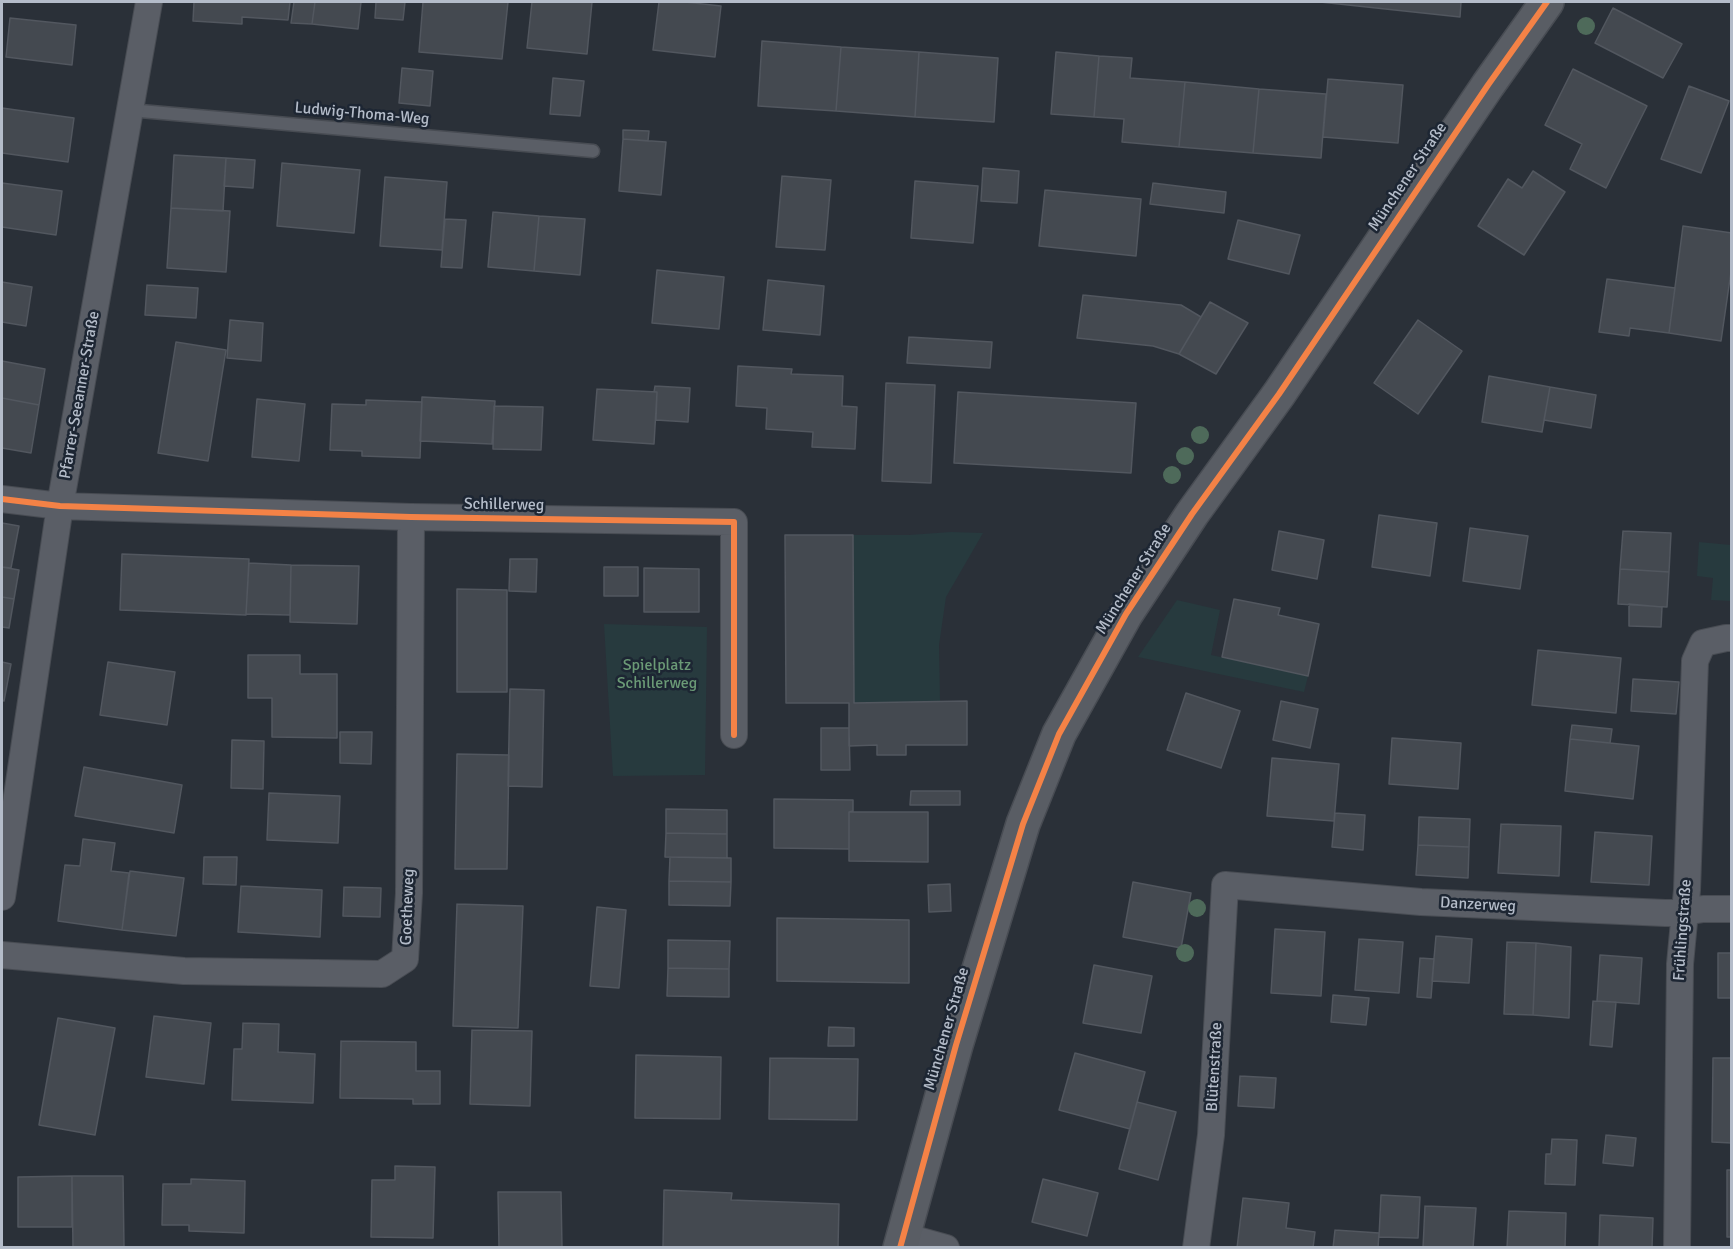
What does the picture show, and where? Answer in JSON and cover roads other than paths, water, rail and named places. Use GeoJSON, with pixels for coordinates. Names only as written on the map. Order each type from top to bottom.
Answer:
{"type":"FeatureCollection","features":[{"type":"Feature","properties":{"kind":"street","name":"Pfarrer-Seeanner-Straße"},"geometry":{"type":"LineString","coordinates":[[2,897],[7,816],[149,2]]}},
{"type":"Feature","properties":{"kind":"street","name":"Münchener Straße"},"geometry":{"type":"LineString","coordinates":[[902,1242],[956,1045],[1023,824],[1059,734],[1126,614],[1180,532],[1285,385],[1469,112],[1547,2]]}},
{"type":"Feature","properties":{"kind":"street","name":"Schillerweg"},"geometry":{"type":"LineString","coordinates":[[2,499],[60,506],[411,517],[734,522],[734,735]]}},
{"type":"Feature","properties":{"kind":"street","name":"Goetheweg"},"geometry":{"type":"LineString","coordinates":[[2,955],[184,971],[382,974],[405,959],[409,893],[411,517]]}},
{"type":"Feature","properties":{"kind":"street","name":"Frühlingstraße"},"geometry":{"type":"LineString","coordinates":[[1677,1248],[1680,964],[1685,911],[1695,661],[1703,643],[1731,638]]}},
{"type":"Feature","properties":{"kind":"street","name":"Danzerweg"},"geometry":{"type":"LineString","coordinates":[[1225,885],[1421,902],[1665,914],[1703,909],[1731,909]]}},
{"type":"Feature","properties":{"kind":"street","name":"Blütenstraße"},"geometry":{"type":"LineString","coordinates":[[1196,1248],[1211,1134],[1225,885]]}},
{"type":"Feature","properties":{"kind":"street"},"geometry":{"type":"LineString","coordinates":[[902,1242],[946,1248]]}},
{"type":"Feature","properties":{"kind":"lane","name":"Ludwig-Thoma-Weg"},"geometry":{"type":"LineString","coordinates":[[129,110],[593,151]]}},
{"type":"Feature","properties":{"kind":"park label","name":"Spielplatz Schillerweg"},"geometry":{"type":"Point","coordinates":[657,675]}}]}
